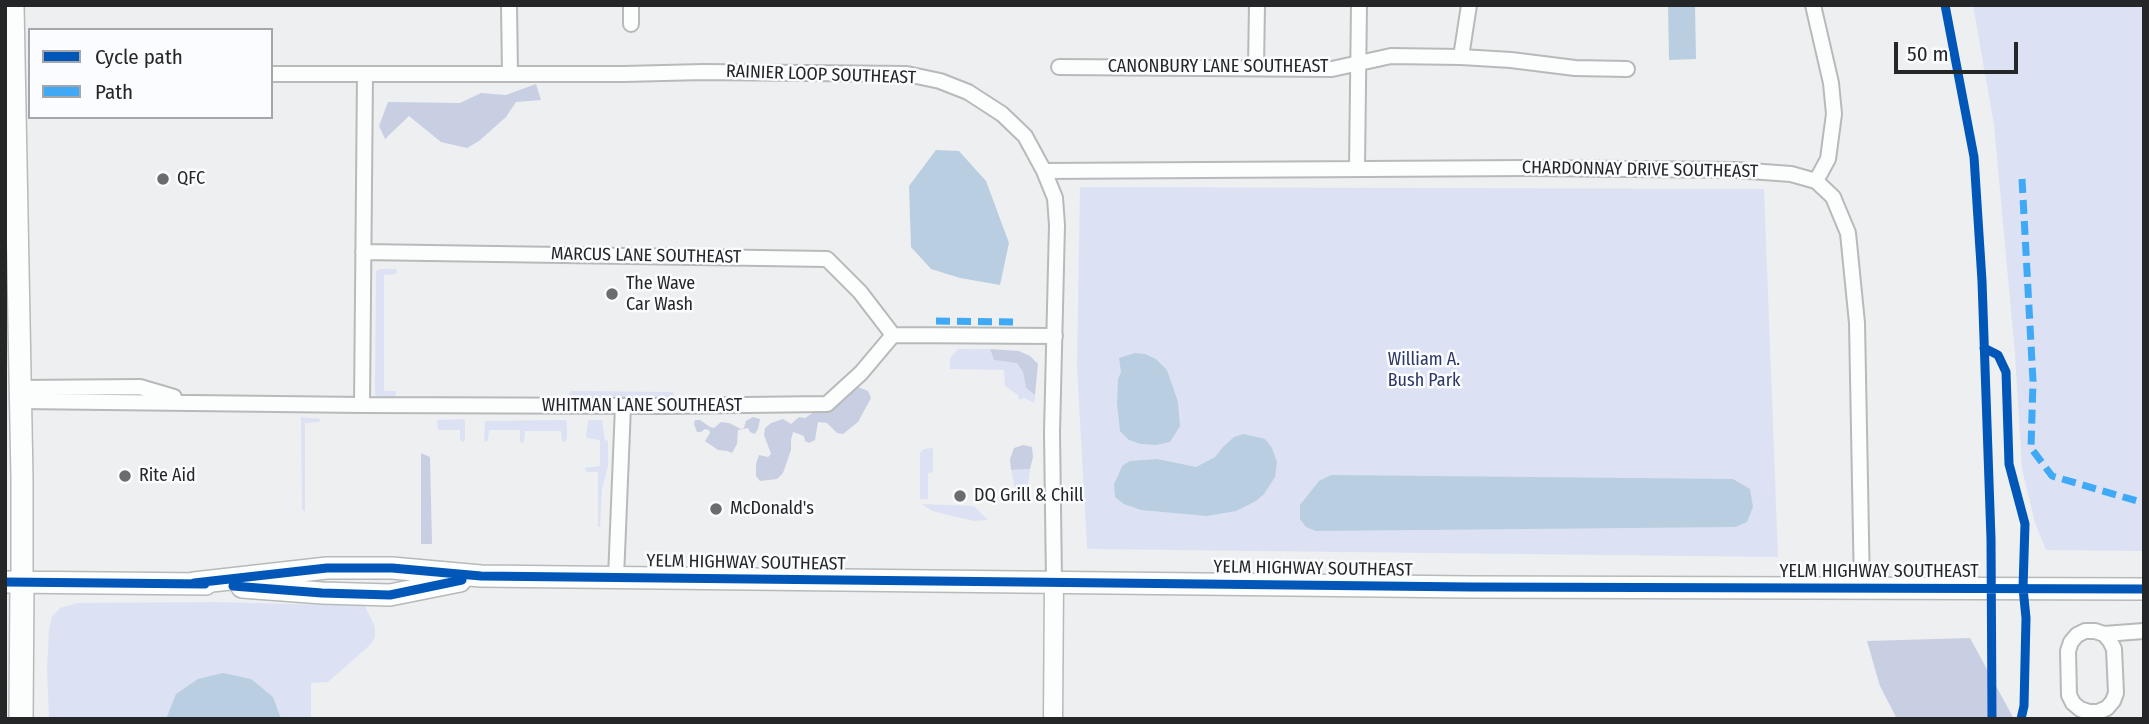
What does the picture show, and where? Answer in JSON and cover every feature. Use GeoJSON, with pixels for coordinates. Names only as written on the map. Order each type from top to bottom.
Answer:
{"type":"FeatureCollection","features":[{"type":"Feature","properties":{"kind":"main road"},"geometry":{"type":"LineString","coordinates":[[13,5],[22,71],[20,394],[14,582],[21,719]]}},
{"type":"Feature","properties":{"kind":"main road","name":"YELM HIGHWAY SOUTHEAST"},"geometry":{"type":"LineString","coordinates":[[14,582],[194,583],[321,593],[390,595],[481,576],[2144,590]]}},
{"type":"Feature","properties":{"kind":"street"},"geometry":{"type":"LineString","coordinates":[[509,5],[510,73]]}},
{"type":"Feature","properties":{"kind":"street"},"geometry":{"type":"LineString","coordinates":[[631,5],[631,24]]}},
{"type":"Feature","properties":{"kind":"street"},"geometry":{"type":"LineString","coordinates":[[1256,67],[1257,5]]}},
{"type":"Feature","properties":{"kind":"street"},"geometry":{"type":"LineString","coordinates":[[1357,168],[1359,5]]}},
{"type":"Feature","properties":{"kind":"street"},"geometry":{"type":"LineString","coordinates":[[1461,57],[1469,5]]}},
{"type":"Feature","properties":{"kind":"street"},"geometry":{"type":"LineString","coordinates":[[1814,5],[1835,114],[1828,159],[1816,181],[1833,197],[1848,233],[1857,323],[1862,589]]}},
{"type":"Feature","properties":{"kind":"street","name":"CANONBURY LANE SOUTHEAST"},"geometry":{"type":"LineString","coordinates":[[1059,67],[1332,69],[1391,56],[1461,57],[1574,68],[1627,69]]}},
{"type":"Feature","properties":{"kind":"street","name":"RAINIER LOOP SOUTHEAST"},"geometry":{"type":"LineString","coordinates":[[273,74],[907,74],[940,81],[968,92],[1002,114],[1025,136],[1055,198],[1057,225],[1052,432],[1054,582]]}},
{"type":"Feature","properties":{"kind":"street"},"geometry":{"type":"LineString","coordinates":[[362,405],[365,75]]}},
{"type":"Feature","properties":{"kind":"street","name":"CHARDONNAY DRIVE SOUTHEAST"},"geometry":{"type":"LineString","coordinates":[[1044,171],[1357,168],[1736,170],[1791,174],[1816,181]]}},
{"type":"Feature","properties":{"kind":"street","name":"MARCUS LANE SOUTHEAST"},"geometry":{"type":"LineString","coordinates":[[363,252],[827,259],[860,292],[893,335]]}},
{"type":"Feature","properties":{"kind":"street"},"geometry":{"type":"LineString","coordinates":[[893,335],[1055,336]]}},
{"type":"Feature","properties":{"kind":"street","name":"WHITMAN LANE SOUTHEAST"},"geometry":{"type":"LineString","coordinates":[[20,394],[140,387],[192,403],[623,406],[827,404],[861,373],[893,335]]}},
{"type":"Feature","properties":{"kind":"street"},"geometry":{"type":"LineString","coordinates":[[616,578],[623,406]]}},
{"type":"Feature","properties":{"kind":"street"},"geometry":{"type":"LineString","coordinates":[[1053,719],[1054,582]]}},
{"type":"Feature","properties":{"kind":"street"},"geometry":{"type":"LineString","coordinates":[[2104,634],[2115,649],[2116,692],[2107,708],[2089,712],[2080,709],[2069,695],[2067,651],[2071,642],[2085,631],[2104,634],[2144,631]]}},
{"type":"Feature","properties":{"kind":"green space"},"geometry":{"type":"Polygon","coordinates":[[[1973,5],[2144,5],[2144,551],[2046,550],[2035,523],[2022,469],[2015,354],[1994,125],[1973,5]]]}},
{"type":"Feature","properties":{"kind":"green space","name":"William A. Bush Park"},"geometry":{"type":"Polygon","coordinates":[[[1080,187],[1764,189],[1778,557],[1087,549],[1077,366],[1080,187]]]}},
{"type":"Feature","properties":{"kind":"green space"},"geometry":{"type":"Polygon","coordinates":[[[376,271],[397,271],[395,274],[384,275],[384,391],[395,391],[395,397],[375,395],[376,271]]]}},
{"type":"Feature","properties":{"kind":"green space"},"geometry":{"type":"Polygon","coordinates":[[[958,349],[990,349],[994,360],[1017,362],[1023,372],[1026,388],[1035,395],[1035,403],[1024,398],[1019,400],[1018,395],[1005,386],[1004,370],[950,369],[950,358],[958,349]]]}},
{"type":"Feature","properties":{"kind":"green space"},"geometry":{"type":"Polygon","coordinates":[[[571,391],[673,392],[674,395],[672,398],[571,397],[571,391]]]}},
{"type":"Feature","properties":{"kind":"green space"},"geometry":{"type":"Polygon","coordinates":[[[301,417],[320,419],[319,422],[305,423],[305,511],[302,510],[301,417]]]}},
{"type":"Feature","properties":{"kind":"green space"},"geometry":{"type":"Polygon","coordinates":[[[463,419],[463,442],[460,440],[460,430],[438,430],[437,420],[463,419]]]}},
{"type":"Feature","properties":{"kind":"green space"},"geometry":{"type":"Polygon","coordinates":[[[565,420],[565,442],[562,441],[561,431],[525,431],[522,443],[520,430],[489,430],[488,440],[484,440],[485,421],[565,420]]]}},
{"type":"Feature","properties":{"kind":"green space"},"geometry":{"type":"Polygon","coordinates":[[[588,420],[602,420],[605,440],[608,441],[608,466],[602,489],[600,527],[598,472],[587,472],[584,468],[600,466],[600,440],[586,438],[588,420]]]}},
{"type":"Feature","properties":{"kind":"green space"},"geometry":{"type":"Polygon","coordinates":[[[933,448],[933,472],[928,473],[928,499],[920,499],[920,453],[924,449],[933,448]]]}},
{"type":"Feature","properties":{"kind":"green space"},"geometry":{"type":"Polygon","coordinates":[[[1030,469],[1026,503],[1020,500],[1015,502],[1011,470],[1030,469]]]}},
{"type":"Feature","properties":{"kind":"green space"},"geometry":{"type":"Polygon","coordinates":[[[922,504],[974,506],[988,520],[974,521],[932,511],[922,504]]]}},
{"type":"Feature","properties":{"kind":"green space"},"geometry":{"type":"Polygon","coordinates":[[[217,602],[365,606],[375,627],[375,637],[371,644],[328,682],[311,683],[311,719],[49,719],[49,630],[52,617],[60,608],[77,603],[217,602]]]}},
{"type":"Feature","properties":{"kind":"shaded area"},"geometry":{"type":"Polygon","coordinates":[[[1668,5],[1695,5],[1696,59],[1669,60],[1668,5]]]}},
{"type":"Feature","properties":{"kind":"shaded area"},"geometry":{"type":"Polygon","coordinates":[[[536,84],[541,100],[516,102],[506,117],[467,148],[441,142],[409,116],[385,139],[379,126],[388,102],[460,103],[481,93],[506,95],[536,84]]]}},
{"type":"Feature","properties":{"kind":"shaded area"},"geometry":{"type":"Polygon","coordinates":[[[936,150],[959,151],[986,181],[1009,243],[1000,285],[960,278],[931,269],[911,247],[909,186],[936,150]]]}},
{"type":"Feature","properties":{"kind":"shaded area"},"geometry":{"type":"Polygon","coordinates":[[[990,349],[1019,351],[1038,364],[1035,395],[1026,388],[1023,372],[1017,363],[994,360],[990,349]]]}},
{"type":"Feature","properties":{"kind":"shaded area"},"geometry":{"type":"Polygon","coordinates":[[[1135,353],[1156,359],[1167,370],[1178,402],[1180,426],[1170,442],[1141,444],[1129,440],[1120,431],[1117,403],[1121,372],[1119,358],[1135,353]]]}},
{"type":"Feature","properties":{"kind":"shaded area"},"geometry":{"type":"Polygon","coordinates":[[[851,387],[868,391],[871,398],[858,422],[843,434],[837,433],[827,423],[818,422],[815,440],[809,443],[804,436],[793,432],[791,450],[783,473],[777,479],[760,481],[756,476],[759,455],[768,457],[771,454],[764,435],[765,428],[783,419],[791,424],[799,417],[805,418],[814,412],[824,411],[834,403],[844,400],[851,387]]]}},
{"type":"Feature","properties":{"kind":"shaded area"},"geometry":{"type":"Polygon","coordinates":[[[753,417],[760,419],[758,429],[755,434],[748,428],[738,430],[737,444],[732,453],[718,450],[705,441],[709,430],[697,432],[694,424],[695,420],[700,420],[714,428],[721,422],[741,429],[746,421],[753,417]]]}},
{"type":"Feature","properties":{"kind":"shaded area"},"geometry":{"type":"Polygon","coordinates":[[[1244,434],[1265,439],[1277,462],[1275,477],[1264,494],[1236,511],[1207,516],[1141,510],[1124,504],[1115,497],[1114,484],[1122,466],[1130,461],[1157,459],[1196,467],[1215,457],[1234,437],[1244,434]]]}},
{"type":"Feature","properties":{"kind":"shaded area"},"geometry":{"type":"Polygon","coordinates":[[[1023,445],[1032,447],[1030,469],[1011,470],[1010,459],[1014,448],[1023,445]]]}},
{"type":"Feature","properties":{"kind":"shaded area"},"geometry":{"type":"Polygon","coordinates":[[[421,453],[430,457],[432,544],[421,544],[421,453]]]}},
{"type":"Feature","properties":{"kind":"shaded area"},"geometry":{"type":"Polygon","coordinates":[[[1331,475],[1733,479],[1750,489],[1753,507],[1747,522],[1735,527],[1316,531],[1306,527],[1300,519],[1300,505],[1319,481],[1331,475]]]}},
{"type":"Feature","properties":{"kind":"shaded area"},"geometry":{"type":"Polygon","coordinates":[[[1970,638],[2014,719],[1897,719],[1880,686],[1867,641],[1970,638]]]}},
{"type":"Feature","properties":{"kind":"shaded area"},"geometry":{"type":"Polygon","coordinates":[[[223,673],[251,679],[273,697],[281,719],[166,719],[176,694],[198,679],[223,673]]]}},
{"type":"Feature","properties":{"kind":"marked path"},"geometry":{"type":"LineString","coordinates":[[2022,179],[2033,381],[2031,448],[2052,476],[2144,503]]}},
{"type":"Feature","properties":{"kind":"marked path"},"geometry":{"type":"LineString","coordinates":[[936,321],[1019,322]]}},
{"type":"Feature","properties":{"kind":"cycle path"},"geometry":{"type":"LineString","coordinates":[[1945,5],[1974,157],[1982,281],[1991,539],[1992,719]]}},
{"type":"Feature","properties":{"kind":"cycle path"},"geometry":{"type":"LineString","coordinates":[[1984,348],[1998,355],[2006,372],[2009,464],[2025,524],[2023,588],[2026,618],[2024,706],[2021,719]]}},
{"type":"Feature","properties":{"kind":"cycle path"},"geometry":{"type":"LineString","coordinates":[[194,583],[327,568],[392,568],[481,576],[1471,587],[2144,589]]}},
{"type":"Feature","properties":{"kind":"cycle path"},"geometry":{"type":"LineString","coordinates":[[233,586],[390,595],[462,580]]}},
{"type":"Feature","properties":{"kind":"cycle path"},"geometry":{"type":"LineString","coordinates":[[5,582],[205,584]]}},
{"type":"Feature","properties":{"kind":"place","name":"QFC"},"geometry":{"type":"Point","coordinates":[163,179]}},
{"type":"Feature","properties":{"kind":"place","name":"The Wave Car Wash"},"geometry":{"type":"Point","coordinates":[612,294]}},
{"type":"Feature","properties":{"kind":"place","name":"Rite Aid"},"geometry":{"type":"Point","coordinates":[125,476]}},
{"type":"Feature","properties":{"kind":"place","name":"DQ Grill & Chill"},"geometry":{"type":"Point","coordinates":[960,496]}},
{"type":"Feature","properties":{"kind":"place","name":"McDonald's"},"geometry":{"type":"Point","coordinates":[716,509]}}]}
